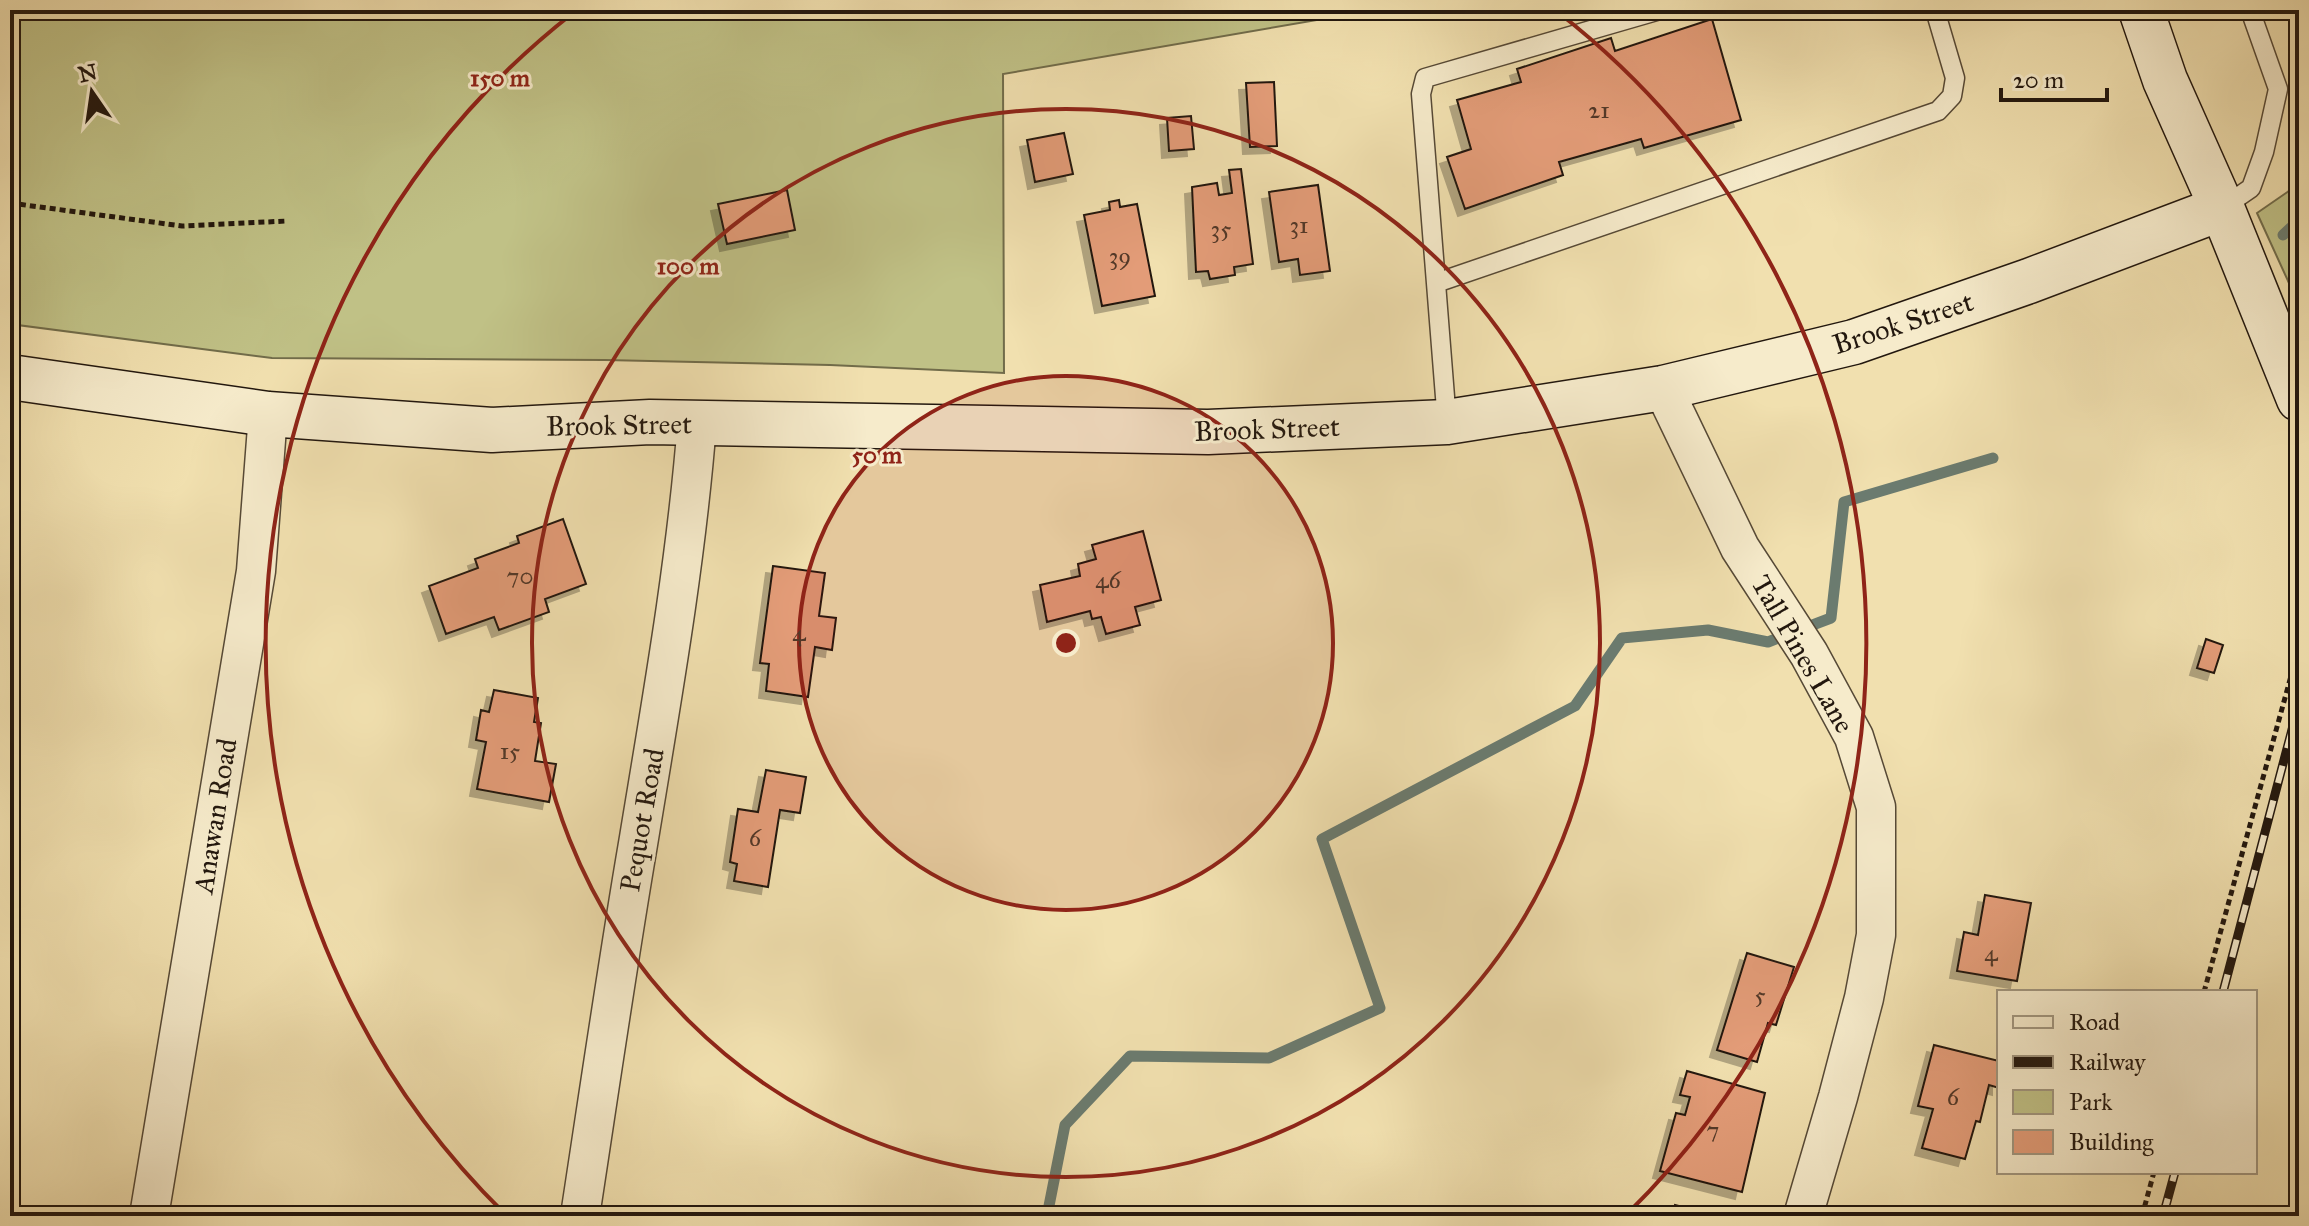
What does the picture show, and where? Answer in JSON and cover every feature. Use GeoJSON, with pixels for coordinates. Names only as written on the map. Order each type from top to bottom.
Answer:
{"type":"FeatureCollection","features":[{"type":"Feature","properties":{"kind":"main road"},"geometry":{"type":"LineString","coordinates":[[2141,10],[2165,80],[2222,208],[2299,399]]}},
{"type":"Feature","properties":{"kind":"main road","name":"Brook Street"},"geometry":{"type":"LineString","coordinates":[[10,377],[274,415],[492,430],[650,422],[1208,432],[1447,422],[1663,388],[1854,342],[2029,281],[2222,208]]}},
{"type":"Feature","properties":{"kind":"street","name":"Tall Pines Lane"},"geometry":{"type":"LineString","coordinates":[[1663,388],[1740,548],[1809,654],[1854,737],[1876,807],[1876,935],[1864,998],[1803,1216]]}},
{"type":"Feature","properties":{"kind":"street","name":"Anawan Road"},"geometry":{"type":"LineString","coordinates":[[149,1216],[256,571],[274,415]]}},
{"type":"Feature","properties":{"kind":"street","name":"Pequot Road"},"geometry":{"type":"LineString","coordinates":[[580,1216],[665,686],[691,500],[697,423]]}},
{"type":"Feature","properties":{"kind":"lane"},"geometry":{"type":"LineString","coordinates":[[1447,422],[1421,94],[1425,78],[1660,10]]}},
{"type":"Feature","properties":{"kind":"lane"},"geometry":{"type":"LineString","coordinates":[[1436,283],[1938,111],[1952,96],[1955,78],[1935,10]]}},
{"type":"Feature","properties":{"kind":"lane"},"geometry":{"type":"LineString","coordinates":[[2222,208],[2251,188],[2264,152],[2278,89],[2250,10]]}},
{"type":"Feature","properties":{"kind":"path"},"geometry":{"type":"LineString","coordinates":[[10,203],[182,226],[287,221]]}},
{"type":"Feature","properties":{"kind":"path"},"geometry":{"type":"LineString","coordinates":[[2205,990],[2299,647]]}},
{"type":"Feature","properties":{"kind":"path"},"geometry":{"type":"LineString","coordinates":[[2142,1216],[2153,1174]]}},
{"type":"Feature","properties":{"kind":"green space"},"geometry":{"type":"Polygon","coordinates":[[[10,10],[1375,10],[1003,74],[1004,373],[605,360],[272,358],[10,324],[10,10]]]}},
{"type":"Feature","properties":{"kind":"green space"},"geometry":{"type":"Polygon","coordinates":[[[2299,184],[2299,305],[2257,213],[2299,184]]]}},
{"type":"Feature","properties":{"kind":"building"},"geometry":{"type":"Polygon","coordinates":[[[1712,19],[1741,120],[1644,148],[1641,139],[1559,162],[1563,175],[1465,209],[1447,157],[1471,149],[1457,100],[1521,82],[1517,69],[1611,38],[1615,51],[1712,19]]]}},
{"type":"Feature","properties":{"kind":"building"},"geometry":{"type":"Polygon","coordinates":[[[1274,82],[1277,146],[1250,147],[1246,83],[1274,82]]]}},
{"type":"Feature","properties":{"kind":"building"},"geometry":{"type":"Polygon","coordinates":[[[1191,116],[1194,149],[1169,151],[1167,118],[1191,116]]]}},
{"type":"Feature","properties":{"kind":"building"},"geometry":{"type":"Polygon","coordinates":[[[1064,133],[1073,174],[1035,182],[1027,140],[1064,133]]]}},
{"type":"Feature","properties":{"kind":"building"},"geometry":{"type":"Polygon","coordinates":[[[1241,169],[1253,264],[1234,267],[1235,275],[1210,279],[1208,271],[1196,272],[1192,187],[1217,183],[1219,195],[1232,193],[1229,170],[1241,169]]]}},
{"type":"Feature","properties":{"kind":"building"},"geometry":{"type":"Polygon","coordinates":[[[1318,185],[1330,271],[1300,275],[1298,259],[1279,262],[1269,192],[1318,185]]]}},
{"type":"Feature","properties":{"kind":"building"},"geometry":{"type":"Polygon","coordinates":[[[787,190],[795,230],[727,244],[718,204],[787,190]]]}},
{"type":"Feature","properties":{"kind":"building"},"geometry":{"type":"Polygon","coordinates":[[[1119,200],[1120,207],[1137,204],[1155,296],[1102,306],[1084,215],[1110,210],[1109,202],[1119,200]]]}},
{"type":"Feature","properties":{"kind":"building"},"geometry":{"type":"Polygon","coordinates":[[[563,519],[586,584],[545,599],[549,612],[499,630],[494,617],[446,634],[429,586],[478,568],[475,559],[519,543],[517,536],[563,519]]]}},
{"type":"Feature","properties":{"kind":"building"},"geometry":{"type":"Polygon","coordinates":[[[1143,531],[1161,600],[1135,607],[1140,625],[1106,634],[1101,617],[1092,619],[1090,611],[1047,622],[1040,585],[1080,576],[1078,564],[1096,559],[1092,545],[1143,531]]]}},
{"type":"Feature","properties":{"kind":"building"},"geometry":{"type":"Polygon","coordinates":[[[773,566],[825,573],[819,616],[836,618],[832,650],[815,647],[808,697],[766,691],[769,664],[760,663],[773,566]]]}},
{"type":"Feature","properties":{"kind":"building"},"geometry":{"type":"Polygon","coordinates":[[[2206,639],[2223,645],[2214,673],[2197,668],[2206,639]]]}},
{"type":"Feature","properties":{"kind":"building"},"geometry":{"type":"Polygon","coordinates":[[[494,690],[538,698],[534,722],[541,723],[535,761],[556,764],[549,802],[477,789],[486,742],[476,740],[481,710],[489,712],[494,690]]]}},
{"type":"Feature","properties":{"kind":"building"},"geometry":{"type":"Polygon","coordinates":[[[766,770],[806,777],[800,813],[780,810],[768,887],[734,881],[737,864],[730,862],[738,809],[758,812],[766,770]]]}},
{"type":"Feature","properties":{"kind":"building"},"geometry":{"type":"Polygon","coordinates":[[[1985,895],[2031,903],[2017,981],[1957,971],[1964,932],[1978,935],[1985,895]]]}},
{"type":"Feature","properties":{"kind":"building"},"geometry":{"type":"Polygon","coordinates":[[[1747,953],[1794,967],[1776,1025],[1768,1023],[1757,1062],[1717,1050],[1747,953]]]}},
{"type":"Feature","properties":{"kind":"building"},"geometry":{"type":"Polygon","coordinates":[[[1934,1045],[1997,1061],[1997,1087],[1989,1085],[1980,1122],[1976,1121],[1965,1159],[1922,1148],[1933,1109],[1918,1106],[1934,1045]]]}},
{"type":"Feature","properties":{"kind":"building"},"geometry":{"type":"Polygon","coordinates":[[[1687,1071],[1765,1093],[1742,1192],[1660,1171],[1676,1113],[1685,1115],[1690,1097],[1680,1095],[1687,1071]]]}},
{"type":"Feature","properties":{"kind":"building"},"geometry":{"type":"Polygon","coordinates":[[[1675,1205],[1717,1216],[1672,1216],[1675,1205]]]}},
{"type":"Feature","properties":{"kind":"waterway"},"geometry":{"type":"LineString","coordinates":[[2283,235],[2299,220]]}},
{"type":"Feature","properties":{"kind":"waterway"},"geometry":{"type":"LineString","coordinates":[[1047,1216],[1065,1125],[1130,1056],[1269,1058],[1380,1008],[1322,839],[1575,706],[1622,638],[1708,630],[1768,642],[1831,618],[1844,502],[1993,458]]}},
{"type":"Feature","properties":{"kind":"railway"},"geometry":{"type":"LineString","coordinates":[[2224,990],[2299,703]]}},
{"type":"Feature","properties":{"kind":"railway"},"geometry":{"type":"LineString","coordinates":[[2163,1216],[2174,1174]]}}]}
